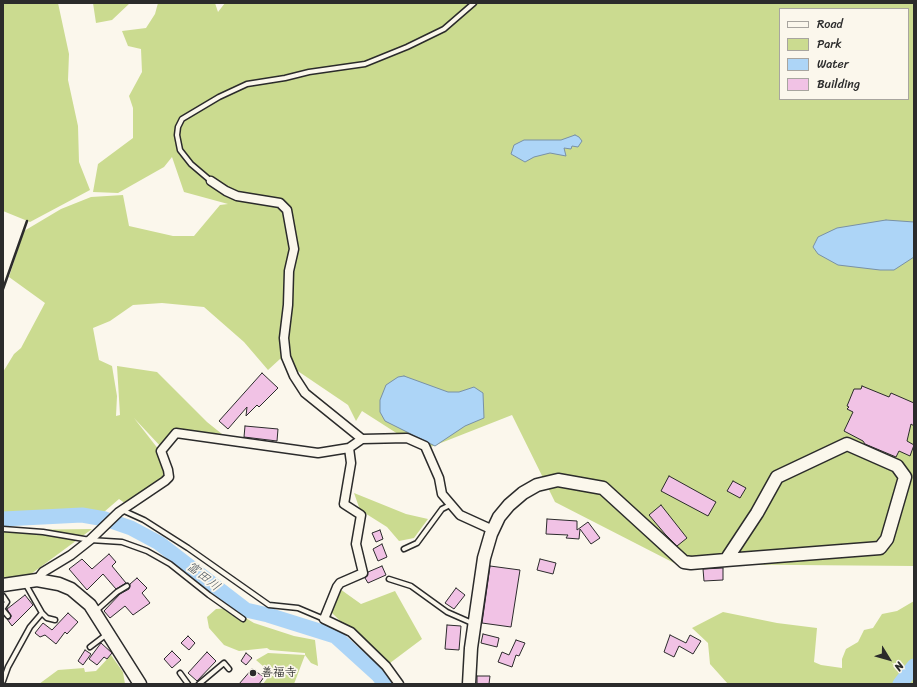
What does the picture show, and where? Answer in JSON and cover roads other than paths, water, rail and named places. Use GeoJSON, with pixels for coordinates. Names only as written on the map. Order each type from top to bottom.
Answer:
{"type":"FeatureCollection","features":[{"type":"Feature","properties":{"kind":"street"},"geometry":{"type":"LineString","coordinates":[[211,181],[226,192],[237,196],[280,203],[287,210],[294,249],[289,271],[288,305],[284,338],[286,357],[294,376],[305,393],[362,439]]}},
{"type":"Feature","properties":{"kind":"street"},"geometry":{"type":"LineString","coordinates":[[37,580],[43,572],[71,555],[90,540],[120,511],[168,477],[166,460],[161,451],[176,433],[318,452],[349,448],[362,439],[407,438],[425,446],[439,478],[442,494],[460,514],[493,530]]}},
{"type":"Feature","properties":{"kind":"street"},"geometry":{"type":"LineString","coordinates":[[469,684],[471,648],[484,558],[493,530],[499,517],[523,493],[536,485],[558,480],[603,488],[684,562],[691,563],[880,548],[887,539],[907,476],[897,466],[847,444],[777,478],[757,513],[726,560]]}},
{"type":"Feature","properties":{"kind":"street"},"geometry":{"type":"LineString","coordinates":[[349,448],[351,463],[344,504],[361,515],[356,544],[363,573],[340,583],[324,619],[351,632],[386,666],[399,684]]}},
{"type":"Feature","properties":{"kind":"street"},"geometry":{"type":"LineString","coordinates":[[3,585],[37,580],[59,584],[71,589],[82,597],[94,612],[140,684]]}},
{"type":"Feature","properties":{"kind":"lane"},"geometry":{"type":"LineString","coordinates":[[211,181],[191,164],[180,150],[177,135],[178,127],[182,119],[218,97],[247,84],[285,78],[309,72],[365,64],[408,47],[444,29],[454,18],[474,3]]}},
{"type":"Feature","properties":{"kind":"lane"},"geometry":{"type":"LineString","coordinates":[[404,549],[417,543],[442,509],[451,504]]}},
{"type":"Feature","properties":{"kind":"lane"},"geometry":{"type":"LineString","coordinates":[[120,511],[144,520],[188,548],[269,605],[298,608],[324,619]]}},
{"type":"Feature","properties":{"kind":"lane"},"geometry":{"type":"LineString","coordinates":[[3,529],[43,532],[90,540],[122,542],[147,550],[170,564],[209,595],[243,619]]}},
{"type":"Feature","properties":{"kind":"lane"},"geometry":{"type":"LineString","coordinates":[[389,579],[411,586],[447,612],[474,624]]}},
{"type":"Feature","properties":{"kind":"lane"},"geometry":{"type":"LineString","coordinates":[[24,581],[42,613],[47,618],[55,620]]}},
{"type":"Feature","properties":{"kind":"lane"},"geometry":{"type":"LineString","coordinates":[[94,612],[117,592],[127,586]]}},
{"type":"Feature","properties":{"kind":"lane"},"geometry":{"type":"LineString","coordinates":[[3,596],[7,602],[3,609],[8,616]]}},
{"type":"Feature","properties":{"kind":"lane"},"geometry":{"type":"LineString","coordinates":[[3,681],[8,667],[30,627],[42,613]]}},
{"type":"Feature","properties":{"kind":"lane"},"geometry":{"type":"LineString","coordinates":[[90,647],[108,633]]}},
{"type":"Feature","properties":{"kind":"lane"},"geometry":{"type":"LineString","coordinates":[[199,684],[224,663],[229,669]]}},
{"type":"Feature","properties":{"kind":"lane"},"geometry":{"type":"LineString","coordinates":[[180,673],[188,684]]}},
{"type":"Feature","properties":{"kind":"water"},"geometry":{"type":"Polygon","coordinates":[[[575,135],[582,141],[578,147],[572,146],[571,149],[564,148],[566,156],[550,153],[534,157],[525,162],[511,154],[514,145],[524,140],[561,140],[575,135]]]}},
{"type":"Feature","properties":{"kind":"water"},"geometry":{"type":"Polygon","coordinates":[[[886,220],[914,222],[914,257],[894,270],[880,270],[838,265],[818,254],[813,247],[818,237],[837,228],[886,220]]]}},
{"type":"Feature","properties":{"kind":"water"},"geometry":{"type":"Polygon","coordinates":[[[404,376],[448,392],[459,392],[474,387],[483,393],[484,418],[465,426],[435,446],[385,421],[380,412],[380,400],[386,385],[398,377],[404,376]]]}},
{"type":"Feature","properties":{"kind":"waterway","name":"富田川"},"geometry":{"type":"LineString","coordinates":[[3,519],[82,515],[105,519],[131,528],[159,543],[246,610],[268,615],[335,636],[378,675],[385,684]]}},
{"type":"Feature","properties":{"kind":"waterway","name":"富田川"},"geometry":{"type":"LineString","coordinates":[[900,684],[914,666]]}},
{"type":"Feature","properties":{"kind":"railway"},"geometry":{"type":"LineString","coordinates":[[3,289],[27,221]]}},
{"type":"Feature","properties":{"kind":"place","name":"善福寺"},"geometry":{"type":"Point","coordinates":[253,673]}}]}
